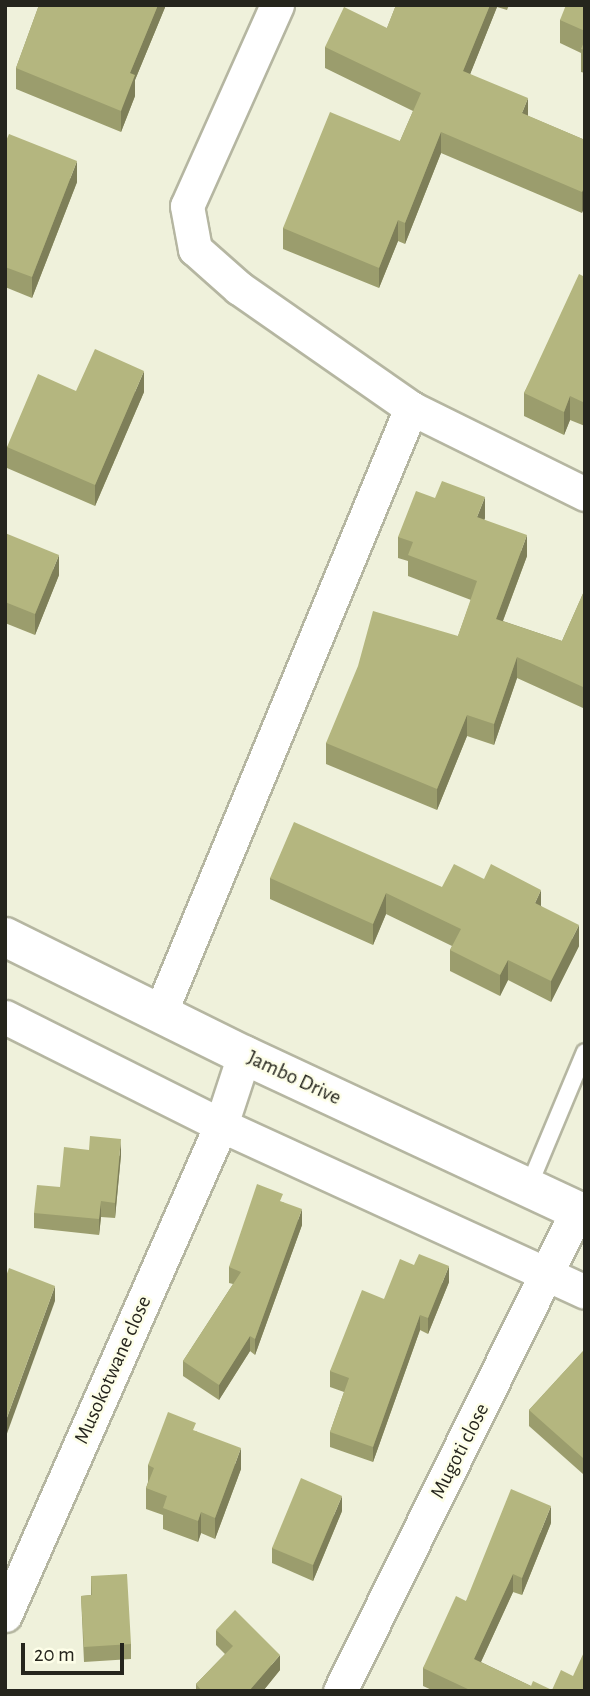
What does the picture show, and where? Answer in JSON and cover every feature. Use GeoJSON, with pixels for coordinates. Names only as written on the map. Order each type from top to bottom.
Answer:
{"type":"FeatureCollection","features":[{"type":"Feature","properties":{"kind":"street"},"geometry":{"type":"LineString","coordinates":[[277,5],[187,206],[195,249],[239,288],[411,408],[585,494]]}},
{"type":"Feature","properties":{"kind":"street"},"geometry":{"type":"LineString","coordinates":[[161,1011],[411,408]]}},
{"type":"Feature","properties":{"kind":"street","name":"Jambo Drive"},"geometry":{"type":"LineString","coordinates":[[5,937],[161,1011],[244,1055],[581,1212]]}},
{"type":"Feature","properties":{"kind":"street"},"geometry":{"type":"LineString","coordinates":[[5,1017],[221,1125],[585,1292]]}},
{"type":"Feature","properties":{"kind":"street","name":"Musokotwane close"},"geometry":{"type":"LineString","coordinates":[[5,1615],[221,1125],[244,1055]]}},
{"type":"Feature","properties":{"kind":"street","name":"Mugoti close"},"geometry":{"type":"LineString","coordinates":[[340,1691],[581,1212]]}},
{"type":"Feature","properties":{"kind":"lane"},"geometry":{"type":"LineString","coordinates":[[528,1188],[585,1052]]}},
{"type":"Feature","properties":{"kind":"building"},"geometry":{"type":"Polygon","coordinates":[[[39,5],[158,5],[130,73],[135,75],[121,111],[16,68],[39,5]]]}},
{"type":"Feature","properties":{"kind":"building"},"geometry":{"type":"Polygon","coordinates":[[[396,5],[490,5],[463,71],[528,98],[522,113],[585,140],[585,185],[582,192],[441,132],[405,223],[398,220],[379,268],[283,228],[330,112],[400,141],[421,93],[325,47],[344,7],[387,28],[396,5]]]}},
{"type":"Feature","properties":{"kind":"building"},"geometry":{"type":"Polygon","coordinates":[[[566,5],[585,5],[585,31],[560,20],[566,5]]]}},
{"type":"Feature","properties":{"kind":"building"},"geometry":{"type":"Polygon","coordinates":[[[9,134],[77,161],[32,277],[5,267],[5,143],[9,134]]]}},
{"type":"Feature","properties":{"kind":"building"},"geometry":{"type":"Polygon","coordinates":[[[579,274],[585,277],[585,403],[570,396],[564,412],[524,393],[579,274]]]}},
{"type":"Feature","properties":{"kind":"building"},"geometry":{"type":"Polygon","coordinates":[[[95,349],[144,371],[95,485],[7,447],[38,374],[76,391],[95,349]]]}},
{"type":"Feature","properties":{"kind":"building"},"geometry":{"type":"Polygon","coordinates":[[[442,481],[485,497],[477,517],[527,535],[496,619],[562,641],[585,589],[585,682],[583,687],[517,657],[494,724],[467,715],[437,789],[326,743],[358,666],[373,611],[458,636],[477,581],[408,555],[413,542],[398,537],[416,491],[435,498],[442,481]]]}},
{"type":"Feature","properties":{"kind":"building"},"geometry":{"type":"Polygon","coordinates":[[[5,533],[59,555],[35,614],[5,602],[5,533]]]}},
{"type":"Feature","properties":{"kind":"building"},"geometry":{"type":"Polygon","coordinates":[[[294,822],[442,887],[454,864],[484,879],[491,864],[541,890],[535,903],[579,925],[551,981],[508,960],[500,975],[450,950],[461,929],[386,893],[373,924],[270,878],[294,822]]]}},
{"type":"Feature","properties":{"kind":"building"},"geometry":{"type":"Polygon","coordinates":[[[90,1136],[121,1139],[115,1203],[101,1201],[99,1219],[34,1213],[37,1185],[60,1187],[64,1147],[89,1150],[90,1136]]]}},
{"type":"Feature","properties":{"kind":"building"},"geometry":{"type":"Polygon","coordinates":[[[257,1184],[283,1194],[280,1201],[302,1209],[255,1339],[250,1336],[219,1385],[183,1361],[241,1272],[229,1267],[257,1184]]]}},
{"type":"Feature","properties":{"kind":"building"},"geometry":{"type":"Polygon","coordinates":[[[419,1254],[449,1266],[428,1318],[420,1315],[373,1447],[330,1432],[349,1378],[330,1371],[362,1290],[384,1299],[400,1259],[414,1265],[419,1254]]]}},
{"type":"Feature","properties":{"kind":"building"},"geometry":{"type":"Polygon","coordinates":[[[9,1268],[55,1286],[5,1423],[5,1279],[9,1268]]]}},
{"type":"Feature","properties":{"kind":"building"},"geometry":{"type":"Polygon","coordinates":[[[585,1349],[585,1456],[583,1458],[529,1410],[585,1349]]]}},
{"type":"Feature","properties":{"kind":"building"},"geometry":{"type":"Polygon","coordinates":[[[168,1412],[196,1423],[193,1430],[241,1448],[215,1518],[201,1512],[198,1521],[163,1508],[167,1496],[146,1488],[154,1468],[148,1465],[168,1412]]]}},
{"type":"Feature","properties":{"kind":"building"},"geometry":{"type":"Polygon","coordinates":[[[301,1478],[342,1496],[313,1565],[272,1548],[301,1478]]]}},
{"type":"Feature","properties":{"kind":"building"},"geometry":{"type":"Polygon","coordinates":[[[511,1489],[551,1506],[522,1578],[513,1574],[474,1659],[531,1686],[533,1681],[552,1690],[561,1670],[573,1676],[585,1650],[585,1691],[472,1691],[423,1668],[456,1596],[466,1601],[511,1489]]]}},
{"type":"Feature","properties":{"kind":"building"},"geometry":{"type":"Polygon","coordinates":[[[127,1574],[131,1644],[84,1647],[81,1596],[92,1595],[91,1576],[127,1574]]]}},
{"type":"Feature","properties":{"kind":"building"},"geometry":{"type":"Polygon","coordinates":[[[235,1610],[280,1655],[249,1691],[202,1691],[196,1684],[233,1646],[216,1630],[235,1610]]]}}]}
